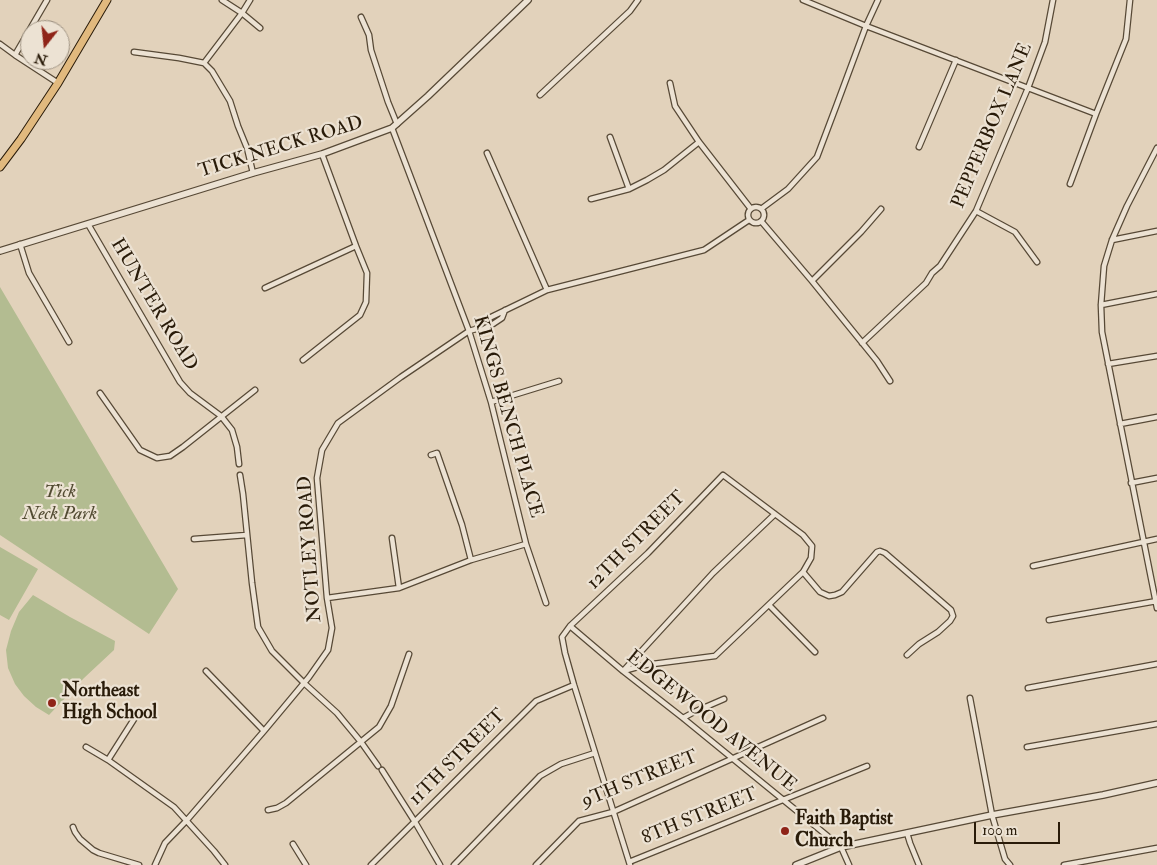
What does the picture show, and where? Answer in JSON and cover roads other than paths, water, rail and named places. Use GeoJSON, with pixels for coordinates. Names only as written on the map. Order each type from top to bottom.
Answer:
{"type":"FeatureCollection","features":[{"type":"Feature","properties":{"kind":"main road"},"geometry":{"type":"LineString","coordinates":[[0,167],[58,83],[107,0]]}},
{"type":"Feature","properties":{"kind":"street"},"geometry":{"type":"LineString","coordinates":[[15,55],[47,0]]}},
{"type":"Feature","properties":{"kind":"street"},"geometry":{"type":"LineString","coordinates":[[222,0],[260,28]]}},
{"type":"Feature","properties":{"kind":"street"},"geometry":{"type":"LineString","coordinates":[[204,63],[250,0]]}},
{"type":"Feature","properties":{"kind":"street","name":"TICK NECK ROAD"},"geometry":{"type":"LineString","coordinates":[[0,251],[254,172],[322,154],[395,126],[528,0]]}},
{"type":"Feature","properties":{"kind":"street"},"geometry":{"type":"LineString","coordinates":[[540,95],[630,11],[638,0]]}},
{"type":"Feature","properties":{"kind":"street"},"geometry":{"type":"LineString","coordinates":[[803,0],[1096,114]]}},
{"type":"Feature","properties":{"kind":"street"},"geometry":{"type":"LineString","coordinates":[[761,209],[788,189],[817,156],[866,26],[878,0]]}},
{"type":"Feature","properties":{"kind":"street","name":"PEPPERBOX LANE"},"geometry":{"type":"LineString","coordinates":[[862,343],[926,283],[940,266],[976,211],[1028,88],[1045,42],[1053,0]]}},
{"type":"Feature","properties":{"kind":"street"},"geometry":{"type":"LineString","coordinates":[[1070,184],[1126,39],[1130,0]]}},
{"type":"Feature","properties":{"kind":"street","name":"KINGS BENCH PLACE"},"geometry":{"type":"LineString","coordinates":[[361,16],[369,35],[371,50],[395,126],[469,331],[491,402],[526,544],[546,603]]}},
{"type":"Feature","properties":{"kind":"street"},"geometry":{"type":"LineString","coordinates":[[0,44],[58,83]]}},
{"type":"Feature","properties":{"kind":"street"},"geometry":{"type":"LineString","coordinates":[[134,52],[204,63],[212,70],[230,101],[254,172]]}},
{"type":"Feature","properties":{"kind":"street"},"geometry":{"type":"LineString","coordinates":[[919,147],[956,60]]}},
{"type":"Feature","properties":{"kind":"street"},"geometry":{"type":"LineString","coordinates":[[670,83],[675,106],[699,142],[751,209]]}},
{"type":"Feature","properties":{"kind":"street"},"geometry":{"type":"LineString","coordinates":[[610,137],[629,188]]}},
{"type":"Feature","properties":{"kind":"street"},"geometry":{"type":"LineString","coordinates":[[591,199],[629,188],[664,170],[699,142]]}},
{"type":"Feature","properties":{"kind":"street"},"geometry":{"type":"LineString","coordinates":[[1157,148],[1112,240],[1104,266],[1101,305],[1102,332],[1157,608]]}},
{"type":"Feature","properties":{"kind":"street"},"geometry":{"type":"LineString","coordinates":[[487,153],[548,290]]}},
{"type":"Feature","properties":{"kind":"street"},"geometry":{"type":"LineString","coordinates":[[303,360],[360,315],[366,302],[367,273],[322,154]]}},
{"type":"Feature","properties":{"kind":"street"},"geometry":{"type":"LineString","coordinates":[[757,207],[761,209],[764,217],[761,221],[753,223],[749,220],[748,215],[751,209],[757,207]]}},
{"type":"Feature","properties":{"kind":"street"},"geometry":{"type":"LineString","coordinates":[[812,281],[881,209]]}},
{"type":"Feature","properties":{"kind":"street"},"geometry":{"type":"LineString","coordinates":[[976,211],[1015,232],[1037,262]]}},
{"type":"Feature","properties":{"kind":"street","name":"NOTLEY ROAD"},"geometry":{"type":"LineString","coordinates":[[156,865],[165,842],[187,820],[264,731],[304,683],[328,650],[332,628],[327,598],[317,478],[322,450],[338,423],[469,331],[476,328],[482,330],[502,318],[505,310],[548,290],[704,250],[749,220]]}},
{"type":"Feature","properties":{"kind":"street"},"geometry":{"type":"LineString","coordinates":[[761,221],[862,343],[890,381]]}},
{"type":"Feature","properties":{"kind":"street","name":"HUNTER ROAD"},"geometry":{"type":"LineString","coordinates":[[88,224],[180,382],[190,393],[221,416]]}},
{"type":"Feature","properties":{"kind":"street"},"geometry":{"type":"LineString","coordinates":[[1112,240],[1157,231]]}},
{"type":"Feature","properties":{"kind":"street"},"geometry":{"type":"LineString","coordinates":[[20,244],[29,273],[69,342]]}},
{"type":"Feature","properties":{"kind":"street"},"geometry":{"type":"LineString","coordinates":[[265,288],[356,246]]}},
{"type":"Feature","properties":{"kind":"street"},"geometry":{"type":"LineString","coordinates":[[1101,305],[1157,294]]}},
{"type":"Feature","properties":{"kind":"street"},"geometry":{"type":"LineString","coordinates":[[1108,364],[1157,356]]}},
{"type":"Feature","properties":{"kind":"street"},"geometry":{"type":"LineString","coordinates":[[491,402],[560,381]]}},
{"type":"Feature","properties":{"kind":"street"},"geometry":{"type":"LineString","coordinates":[[100,393],[140,450],[156,458],[170,456],[255,390]]}},
{"type":"Feature","properties":{"kind":"street"},"geometry":{"type":"LineString","coordinates":[[221,416],[232,430],[237,447],[238,464]]}},
{"type":"Feature","properties":{"kind":"street"},"geometry":{"type":"LineString","coordinates":[[1120,424],[1157,417]]}},
{"type":"Feature","properties":{"kind":"street"},"geometry":{"type":"LineString","coordinates":[[431,455],[437,454],[462,525],[471,560]]}},
{"type":"Feature","properties":{"kind":"street"},"geometry":{"type":"LineString","coordinates":[[240,476],[258,627],[272,651],[337,713],[361,742],[415,822],[440,865]]}},
{"type":"Feature","properties":{"kind":"street","name":"12TH STREET"},"geometry":{"type":"LineString","coordinates":[[570,626],[648,552],[723,476],[775,514]]}},
{"type":"Feature","properties":{"kind":"street"},"geometry":{"type":"LineString","coordinates":[[1131,483],[1157,478]]}},
{"type":"Feature","properties":{"kind":"street"},"geometry":{"type":"LineString","coordinates":[[775,514],[803,535],[812,546],[811,558],[804,572],[715,656],[645,665],[623,671],[713,573],[775,514]]}},
{"type":"Feature","properties":{"kind":"street"},"geometry":{"type":"LineString","coordinates":[[194,539],[247,536]]}},
{"type":"Feature","properties":{"kind":"street"},"geometry":{"type":"LineString","coordinates":[[392,538],[399,588]]}},
{"type":"Feature","properties":{"kind":"street"},"geometry":{"type":"LineString","coordinates":[[1033,566],[1157,539]]}},
{"type":"Feature","properties":{"kind":"street"},"geometry":{"type":"LineString","coordinates":[[327,598],[399,588],[471,560],[526,544]]}},
{"type":"Feature","properties":{"kind":"street"},"geometry":{"type":"LineString","coordinates":[[804,572],[820,592],[829,596],[835,595],[842,592],[876,552],[885,553],[951,610],[953,616],[938,632],[919,644],[907,655]]}},
{"type":"Feature","properties":{"kind":"street"},"geometry":{"type":"LineString","coordinates":[[1049,620],[1157,602]]}},
{"type":"Feature","properties":{"kind":"street"},"geometry":{"type":"LineString","coordinates":[[769,605],[815,652]]}},
{"type":"Feature","properties":{"kind":"street"},"geometry":{"type":"LineString","coordinates":[[570,626],[562,637],[565,653],[629,864]]}},
{"type":"Feature","properties":{"kind":"street","name":"EDGEWOOD AVENUE"},"geometry":{"type":"LineString","coordinates":[[570,626],[841,847],[849,865]]}},
{"type":"Feature","properties":{"kind":"street"},"geometry":{"type":"LineString","coordinates":[[268,810],[286,803],[379,727],[391,706],[409,654]]}},
{"type":"Feature","properties":{"kind":"street"},"geometry":{"type":"LineString","coordinates":[[1028,688],[1157,664]]}},
{"type":"Feature","properties":{"kind":"street"},"geometry":{"type":"LineString","coordinates":[[206,671],[264,731]]}},
{"type":"Feature","properties":{"kind":"street","name":"11TH STREET"},"geometry":{"type":"LineString","coordinates":[[371,865],[536,701],[574,685]]}},
{"type":"Feature","properties":{"kind":"street"},"geometry":{"type":"LineString","coordinates":[[970,698],[992,815],[1005,859],[1010,865]]}},
{"type":"Feature","properties":{"kind":"street"},"geometry":{"type":"LineString","coordinates":[[683,718],[724,699]]}},
{"type":"Feature","properties":{"kind":"street"},"geometry":{"type":"LineString","coordinates":[[108,760],[136,716]]}},
{"type":"Feature","properties":{"kind":"street","name":"9TH STREET"},"geometry":{"type":"LineString","coordinates":[[536,865],[578,822],[613,812],[823,718]]}},
{"type":"Feature","properties":{"kind":"street"},"geometry":{"type":"LineString","coordinates":[[1027,746],[1157,724]]}},
{"type":"Feature","properties":{"kind":"street"},"geometry":{"type":"LineString","coordinates":[[86,746],[174,807],[225,865]]}},
{"type":"Feature","properties":{"kind":"street"},"geometry":{"type":"LineString","coordinates":[[454,865],[540,776],[560,764],[595,753]]}},
{"type":"Feature","properties":{"kind":"street","name":"8TH STREET"},"geometry":{"type":"LineString","coordinates":[[629,864],[867,766]]}},
{"type":"Feature","properties":{"kind":"street"},"geometry":{"type":"LineString","coordinates":[[796,865],[841,847],[1157,783]]}},
{"type":"Feature","properties":{"kind":"street"},"geometry":{"type":"LineString","coordinates":[[73,827],[80,839],[93,850],[139,865]]}},
{"type":"Feature","properties":{"kind":"street"},"geometry":{"type":"LineString","coordinates":[[908,833],[918,865]]}},
{"type":"Feature","properties":{"kind":"street"},"geometry":{"type":"LineString","coordinates":[[293,844],[306,865]]}},
{"type":"Feature","properties":{"kind":"street"},"geometry":{"type":"LineString","coordinates":[[1066,865],[1157,848]]}},
{"type":"Feature","properties":{"kind":"place","name":"Northeast High School"},"geometry":{"type":"Point","coordinates":[52,703]}},
{"type":"Feature","properties":{"kind":"place","name":"Faith Baptist Church"},"geometry":{"type":"Point","coordinates":[785,831]}},
{"type":"Feature","properties":{"kind":"park label","name":"Tick Neck Park"},"geometry":{"type":"Point","coordinates":[60,504]}}]}
